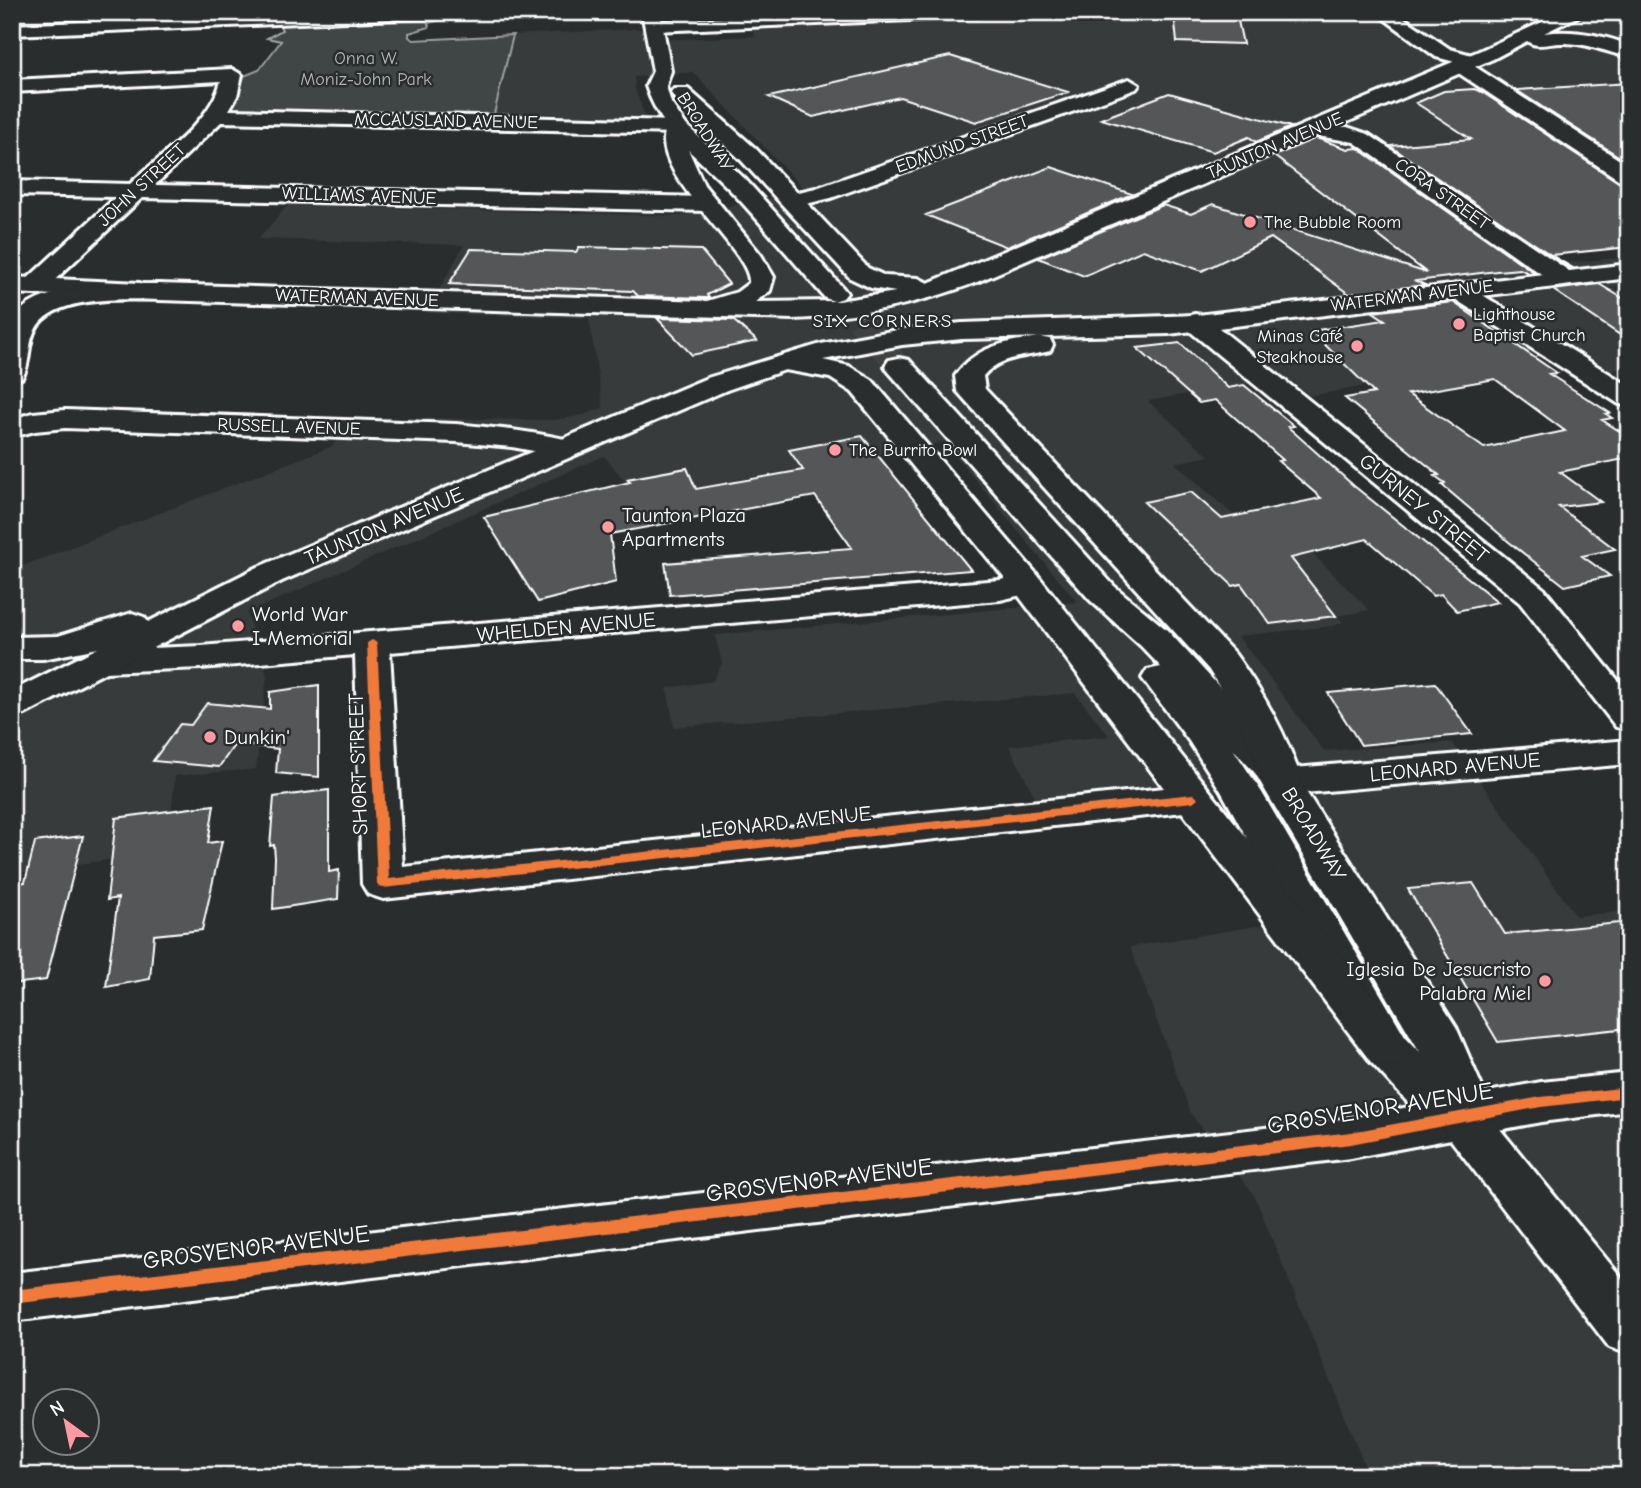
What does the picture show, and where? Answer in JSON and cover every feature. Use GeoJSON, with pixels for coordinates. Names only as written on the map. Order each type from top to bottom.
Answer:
{"type":"FeatureCollection","features":[{"type":"Feature","properties":{"kind":"main road"},"geometry":{"type":"LineString","coordinates":[[12,30],[443,12]]}},
{"type":"Feature","properties":{"kind":"main road"},"geometry":{"type":"LineString","coordinates":[[662,71],[652,19],[979,12]]}},
{"type":"Feature","properties":{"kind":"main road"},"geometry":{"type":"LineString","coordinates":[[1383,12],[1443,53],[1473,61],[1629,176]]}},
{"type":"Feature","properties":{"kind":"main road"},"geometry":{"type":"LineString","coordinates":[[1593,12],[1589,20],[1595,29],[1629,51]]}},
{"type":"Feature","properties":{"kind":"main road","name":"TAUNTON AVENUE"},"geometry":{"type":"LineString","coordinates":[[968,277],[1473,61],[1573,13]]}},
{"type":"Feature","properties":{"kind":"main road"},"geometry":{"type":"LineString","coordinates":[[1473,61],[1536,40],[1559,37],[1594,40],[1629,51]]}},
{"type":"Feature","properties":{"kind":"main road","name":"BROADWAY"},"geometry":{"type":"LineString","coordinates":[[662,71],[681,93],[735,181],[710,162],[666,113],[657,90],[657,78],[662,71]]}},
{"type":"Feature","properties":{"kind":"main road","name":"JOHN STREET"},"geometry":{"type":"LineString","coordinates":[[12,86],[232,75],[228,96],[216,116],[136,191],[24,285]]}},
{"type":"Feature","properties":{"kind":"main road","name":"EDMUND STREET"},"geometry":{"type":"LineString","coordinates":[[793,200],[823,193],[1129,85]]}},
{"type":"Feature","properties":{"kind":"main road"},"geometry":{"type":"LineString","coordinates":[[681,93],[793,200],[859,273],[872,281],[912,286],[968,277]]}},
{"type":"Feature","properties":{"kind":"main road","name":"MCCAUSLAND AVENUE"},"geometry":{"type":"LineString","coordinates":[[216,116],[676,127]]}},
{"type":"Feature","properties":{"kind":"main road"},"geometry":{"type":"LineString","coordinates":[[676,127],[674,139],[678,152],[706,204],[757,268],[762,282],[757,290],[746,297],[703,308]]}},
{"type":"Feature","properties":{"kind":"main road","name":"CORA STREET"},"geometry":{"type":"LineString","coordinates":[[1312,130],[1348,133],[1361,138],[1563,278]]}},
{"type":"Feature","properties":{"kind":"main road"},"geometry":{"type":"LineString","coordinates":[[735,181],[834,293]]}},
{"type":"Feature","properties":{"kind":"main road","name":"WILLIAMS AVENUE"},"geometry":{"type":"LineString","coordinates":[[12,188],[706,204]]}},
{"type":"Feature","properties":{"kind":"main road","name":"WATERMAN AVENUE"},"geometry":{"type":"LineString","coordinates":[[1195,322],[1629,271]]}},
{"type":"Feature","properties":{"kind":"main road"},"geometry":{"type":"LineString","coordinates":[[968,277],[957,296],[962,304],[974,312],[1011,322],[1065,327]]}},
{"type":"Feature","properties":{"kind":"main road","name":"WATERMAN AVENUE"},"geometry":{"type":"LineString","coordinates":[[24,285],[159,292],[814,311],[909,298],[968,277]]}},
{"type":"Feature","properties":{"kind":"main road"},"geometry":{"type":"LineString","coordinates":[[1459,291],[1629,398]]}},
{"type":"Feature","properties":{"kind":"main road"},"geometry":{"type":"LineString","coordinates":[[12,372],[22,327],[29,319],[60,301],[98,294],[159,292]]}},
{"type":"Feature","properties":{"kind":"main road"},"geometry":{"type":"LineString","coordinates":[[12,303],[19,339]]}},
{"type":"Feature","properties":{"kind":"main road"},"geometry":{"type":"LineString","coordinates":[[757,310],[784,320],[794,334],[791,343],[765,367]]}},
{"type":"Feature","properties":{"kind":"main road"},"geometry":{"type":"LineString","coordinates":[[765,367],[827,351],[902,337],[972,331],[1195,322]]}},
{"type":"Feature","properties":{"kind":"main road"},"geometry":{"type":"LineString","coordinates":[[1195,322],[1006,351],[989,357],[976,366],[968,381],[978,401],[1222,662],[1247,696],[1267,733],[1282,782]]}},
{"type":"Feature","properties":{"kind":"main road","name":"GURNEY STREET"},"geometry":{"type":"LineString","coordinates":[[1195,322],[1532,596],[1629,719]]}},
{"type":"Feature","properties":{"kind":"main road"},"geometry":{"type":"LineString","coordinates":[[765,367],[817,366],[843,373],[857,381],[1027,584],[1388,1049]]}},
{"type":"Feature","properties":{"kind":"main road","name":"BROADWAY"},"geometry":{"type":"LineString","coordinates":[[900,366],[1102,593],[1172,656],[1243,733],[1282,782],[1439,1040],[1458,1087],[1462,1118]]}},
{"type":"Feature","properties":{"kind":"main road","name":"TAUNTON AVENUE"},"geometry":{"type":"LineString","coordinates":[[12,706],[270,574],[717,384],[765,367]]}},
{"type":"Feature","properties":{"kind":"main road","name":"RUSSELL AVENUE"},"geometry":{"type":"LineString","coordinates":[[12,428],[33,422],[65,419],[456,433],[512,438],[566,448]]}},
{"type":"Feature","properties":{"kind":"main road"},"geometry":{"type":"LineString","coordinates":[[12,648],[42,649],[86,640],[270,574]]}},
{"type":"Feature","properties":{"kind":"main road","name":"WHELDEN AVENUE"},"geometry":{"type":"LineString","coordinates":[[104,661],[174,659],[372,643],[986,591],[1027,584]]}},
{"type":"Feature","properties":{"kind":"main road","name":"BROADWAY"},"geometry":{"type":"LineString","coordinates":[[1102,593],[1134,644],[1224,763],[1388,1049],[1431,1095],[1462,1118],[1629,1329]]}},
{"type":"Feature","properties":{"kind":"main road","name":"SHORT STREET"},"geometry":{"type":"LineString","coordinates":[[372,643],[383,884]]}},
{"type":"Feature","properties":{"kind":"main road","name":"LEONARD AVENUE"},"geometry":{"type":"LineString","coordinates":[[1282,782],[1629,752]]}},
{"type":"Feature","properties":{"kind":"main road","name":"LEONARD AVENUE"},"geometry":{"type":"LineString","coordinates":[[383,884],[1193,798]]}},
{"type":"Feature","properties":{"kind":"main road","name":"GROSVENOR AVENUE"},"geometry":{"type":"LineString","coordinates":[[12,1297],[1351,1138],[1541,1102],[1629,1092]]}},
{"type":"Feature","properties":{"kind":"shaded area"},"geometry":{"type":"Polygon","coordinates":[[[858,12],[1629,12],[1629,169],[1612,159],[1437,177],[1563,263],[1629,257],[1629,284],[1610,287],[1629,299],[1629,367],[1571,378],[1537,355],[1310,396],[1286,377],[1148,401],[1209,456],[1175,463],[1284,560],[1312,553],[1369,610],[1337,616],[1343,622],[1333,626],[1238,636],[1324,751],[1452,742],[1576,916],[1629,911],[1629,1476],[1369,1476],[1254,1195],[1191,1114],[1130,947],[1334,913],[1254,786],[1042,811],[1009,746],[1109,736],[1075,693],[674,727],[667,688],[713,681],[722,663],[715,635],[1077,602],[944,442],[639,498],[604,456],[247,613],[267,675],[256,769],[175,776],[167,851],[12,874],[12,570],[333,446],[349,417],[555,420],[603,408],[589,318],[426,313],[464,245],[258,239],[288,205],[683,216],[805,190],[693,72],[634,77],[635,89],[646,119],[493,118],[513,35],[654,28],[657,40],[755,36],[750,25],[858,12]]]}},
{"type":"Feature","properties":{"kind":"green space","name":"Onna W. Moniz-John Park"},"geometry":{"type":"Polygon","coordinates":[[[442,13],[444,19],[428,23],[429,27],[409,33],[409,37],[414,40],[513,35],[493,118],[226,114],[239,78],[259,70],[281,41],[267,38],[282,30],[280,26],[285,20],[442,13]]]}},
{"type":"Feature","properties":{"kind":"building"},"geometry":{"type":"Polygon","coordinates":[[[1174,14],[1237,16],[1243,44],[1177,42],[1174,14]]]}},
{"type":"Feature","properties":{"kind":"building"},"geometry":{"type":"Polygon","coordinates":[[[950,56],[1068,92],[976,122],[900,97],[813,117],[769,97],[950,56]]]}},
{"type":"Feature","properties":{"kind":"building"},"geometry":{"type":"Polygon","coordinates":[[[1629,83],[1629,163],[1516,90],[1629,83]]]}},
{"type":"Feature","properties":{"kind":"building"},"geometry":{"type":"Polygon","coordinates":[[[1474,89],[1620,183],[1629,185],[1629,247],[1551,255],[1573,268],[1570,268],[1390,146],[1471,139],[1416,103],[1444,91],[1474,89]]]}},
{"type":"Feature","properties":{"kind":"building"},"geometry":{"type":"Polygon","coordinates":[[[1169,93],[1291,127],[1256,142],[1249,137],[1213,152],[1101,119],[1169,93]]]}},
{"type":"Feature","properties":{"kind":"building"},"geometry":{"type":"Polygon","coordinates":[[[1316,138],[1348,149],[1358,148],[1535,273],[1520,269],[1497,271],[1416,281],[1425,285],[1349,294],[1271,238],[1202,271],[1143,250],[1084,276],[1038,258],[1163,205],[1191,214],[1213,204],[1427,273],[1274,156],[1316,138]]]}},
{"type":"Feature","properties":{"kind":"building"},"geometry":{"type":"Polygon","coordinates":[[[1051,167],[1132,194],[1007,247],[926,215],[1051,167]]]}},
{"type":"Feature","properties":{"kind":"building"},"geometry":{"type":"Polygon","coordinates":[[[579,247],[701,250],[729,284],[707,295],[707,298],[638,296],[633,291],[449,284],[471,249],[576,252],[579,247]]]}},
{"type":"Feature","properties":{"kind":"building"},"geometry":{"type":"Polygon","coordinates":[[[1599,284],[1629,302],[1629,341],[1553,290],[1599,284]]]}},
{"type":"Feature","properties":{"kind":"building"},"geometry":{"type":"Polygon","coordinates":[[[1453,302],[1557,373],[1549,374],[1610,413],[1606,414],[1612,418],[1602,420],[1629,437],[1629,458],[1560,472],[1601,502],[1559,507],[1615,549],[1582,556],[1610,576],[1565,586],[1442,485],[1445,483],[1435,476],[1439,475],[1345,398],[1374,393],[1311,331],[1385,320],[1373,312],[1453,302]],[[1495,379],[1408,394],[1484,448],[1565,431],[1495,379]]]}},
{"type":"Feature","properties":{"kind":"building"},"geometry":{"type":"Polygon","coordinates":[[[657,318],[733,320],[757,341],[692,355],[657,318]]]}},
{"type":"Feature","properties":{"kind":"building"},"geometry":{"type":"Polygon","coordinates":[[[1180,343],[1228,388],[1244,385],[1294,426],[1288,427],[1354,486],[1498,602],[1457,611],[1441,594],[1433,596],[1367,539],[1291,558],[1336,616],[1270,624],[1241,584],[1233,586],[1144,502],[1191,492],[1222,519],[1321,498],[1278,461],[1283,460],[1215,400],[1199,403],[1137,348],[1180,343]]]}},
{"type":"Feature","properties":{"kind":"building","name":"Taunton Plaza Apartments"},"geometry":{"type":"Polygon","coordinates":[[[862,436],[971,570],[670,595],[665,563],[852,548],[815,496],[610,534],[616,582],[538,602],[484,517],[630,482],[627,479],[687,468],[696,489],[803,470],[789,450],[862,436]]]}},
{"type":"Feature","properties":{"kind":"building"},"geometry":{"type":"Polygon","coordinates":[[[1435,683],[1472,734],[1361,745],[1328,693],[1435,683]]]}},
{"type":"Feature","properties":{"kind":"building"},"geometry":{"type":"Polygon","coordinates":[[[319,685],[319,777],[276,773],[278,749],[235,744],[219,767],[153,761],[180,724],[191,725],[207,703],[270,709],[270,692],[319,685]]]}},
{"type":"Feature","properties":{"kind":"building"},"geometry":{"type":"Polygon","coordinates":[[[329,790],[329,872],[339,870],[338,899],[273,909],[275,858],[274,845],[270,846],[274,797],[329,790]]]}},
{"type":"Feature","properties":{"kind":"building"},"geometry":{"type":"Polygon","coordinates":[[[214,805],[208,843],[222,841],[202,930],[154,935],[150,979],[106,987],[118,898],[107,900],[116,818],[214,805]]]}},
{"type":"Feature","properties":{"kind":"building"},"geometry":{"type":"Polygon","coordinates":[[[83,836],[46,980],[12,984],[12,884],[25,882],[35,842],[83,836]]]}},
{"type":"Feature","properties":{"kind":"building","name":"Iglesia De Jesucristo Palabra Miel"},"geometry":{"type":"Polygon","coordinates":[[[1473,883],[1505,934],[1629,922],[1629,1028],[1498,1042],[1408,889],[1473,883]]]}},
{"type":"Feature","properties":{"kind":"tunnel"},"geometry":{"type":"LineString","coordinates":[[834,293],[899,366]]}},
{"type":"Feature","properties":{"kind":"cycle path"},"geometry":{"type":"LineString","coordinates":[[372,643],[383,884],[1193,798]]}},
{"type":"Feature","properties":{"kind":"cycle path"},"geometry":{"type":"LineString","coordinates":[[12,1297],[1351,1138],[1541,1102],[1629,1092]]}},
{"type":"Feature","properties":{"kind":"place","name":"The Bubble Room"},"geometry":{"type":"Point","coordinates":[1250,222]}},
{"type":"Feature","properties":{"kind":"place","name":"Lighthouse Baptist Church"},"geometry":{"type":"Point","coordinates":[1459,324]}},
{"type":"Feature","properties":{"kind":"place","name":"Minas Café Steakhouse"},"geometry":{"type":"Point","coordinates":[1357,346]}},
{"type":"Feature","properties":{"kind":"place","name":"The Burrito Bowl"},"geometry":{"type":"Point","coordinates":[835,450]}},
{"type":"Feature","properties":{"kind":"place","name":"Taunton Plaza Apartments"},"geometry":{"type":"Point","coordinates":[608,527]}},
{"type":"Feature","properties":{"kind":"place","name":"World War I Memorial"},"geometry":{"type":"Point","coordinates":[238,626]}},
{"type":"Feature","properties":{"kind":"place","name":"Dunkin'"},"geometry":{"type":"Point","coordinates":[210,737]}},
{"type":"Feature","properties":{"kind":"place","name":"Iglesia De Jesucristo Palabra Miel"},"geometry":{"type":"Point","coordinates":[1545,981]}},
{"type":"Feature","properties":{"kind":"district","name":"SIX CORNERS"},"geometry":{"type":"Point","coordinates":[883,321]}}]}
